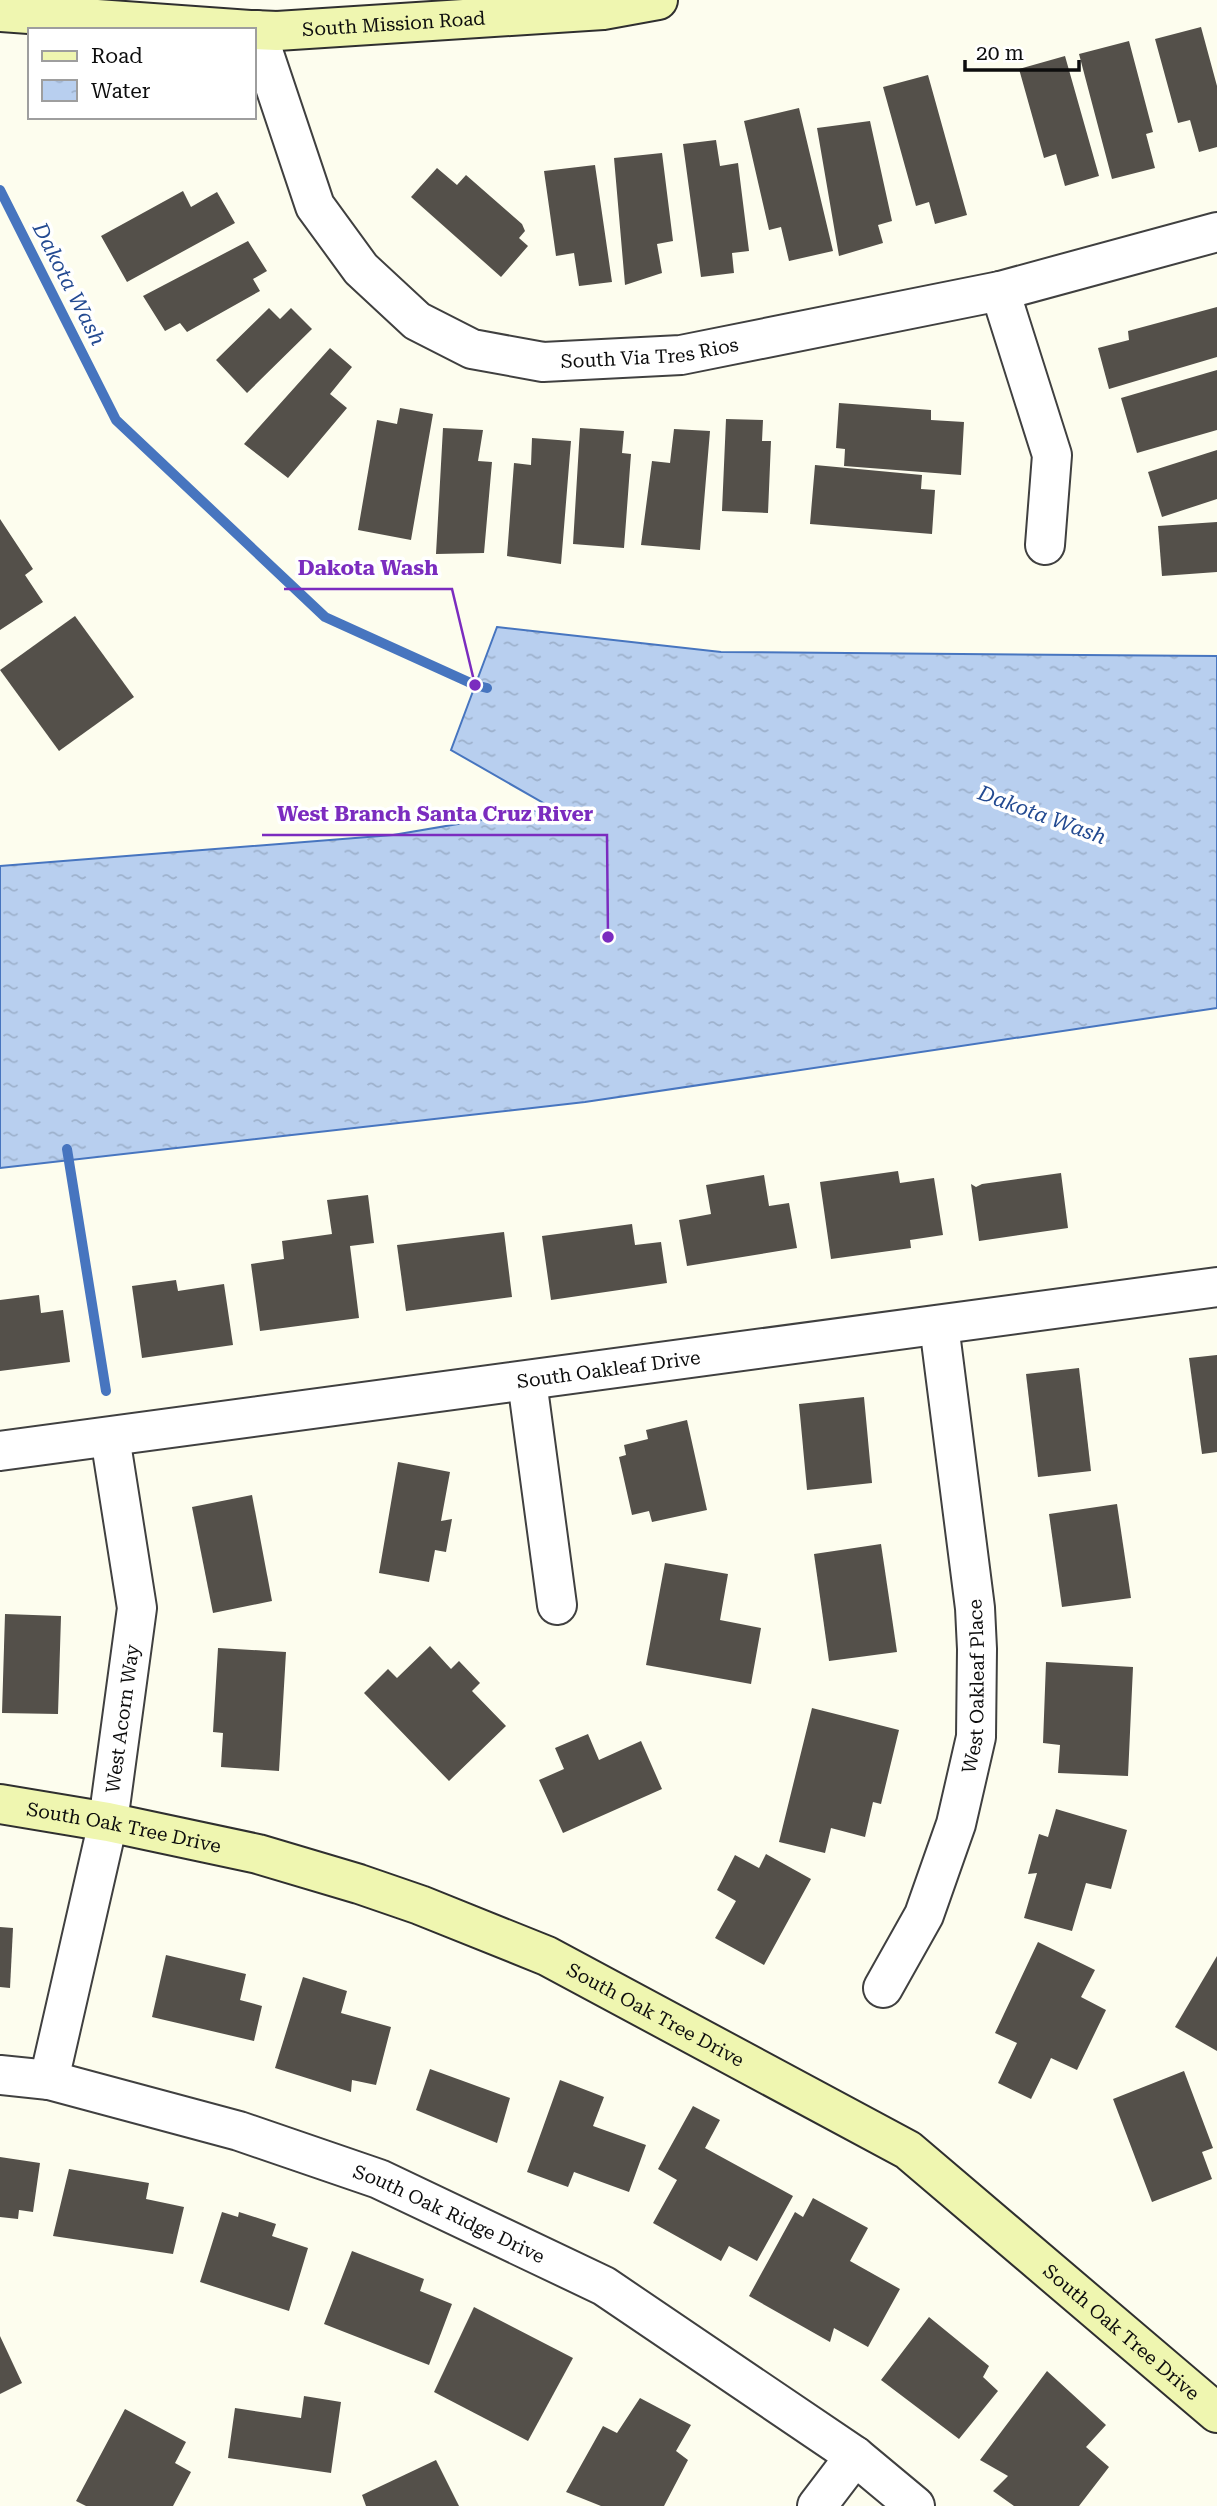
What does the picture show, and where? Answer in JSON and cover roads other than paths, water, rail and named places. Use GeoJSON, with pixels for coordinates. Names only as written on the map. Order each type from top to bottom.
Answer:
{"type":"FeatureCollection","features":[{"type":"Feature","properties":{"kind":"street","name":"South Mission Road"},"geometry":{"type":"LineString","coordinates":[[256,30],[603,10],[658,0]]}},
{"type":"Feature","properties":{"kind":"street","name":"South Mission Road"},"geometry":{"type":"LineString","coordinates":[[6,13],[224,28]]}},
{"type":"Feature","properties":{"kind":"street","name":"South Via Tres Rios"},"geometry":{"type":"LineString","coordinates":[[256,39],[315,206],[361,269],[417,320],[472,349],[543,362],[681,355],[1000,291],[1217,232]]}},
{"type":"Feature","properties":{"kind":"street"},"geometry":{"type":"LineString","coordinates":[[1000,291],[1052,455],[1045,545]]}},
{"type":"Feature","properties":{"kind":"street","name":"South Oakleaf Drive"},"geometry":{"type":"LineString","coordinates":[[0,1451],[1217,1287]]}},
{"type":"Feature","properties":{"kind":"street","name":"West Oakleaf Place"},"geometry":{"type":"LineString","coordinates":[[883,1988],[924,1915],[956,1824],[976,1737],[975,1608],[939,1325]]}},
{"type":"Feature","properties":{"kind":"street"},"geometry":{"type":"LineString","coordinates":[[527,1381],[557,1605]]}},
{"type":"Feature","properties":{"kind":"street","name":"West Acorn Way"},"geometry":{"type":"LineString","coordinates":[[49,2080],[108,1822],[137,1608],[110,1437]]}},
{"type":"Feature","properties":{"kind":"street","name":"South Oak Tree Drive"},"geometry":{"type":"LineString","coordinates":[[0,1804],[108,1822],[258,1854],[420,1905],[547,1956],[908,2150],[1217,2413]]}},
{"type":"Feature","properties":{"kind":"street","name":"South Oak Ridge Drive"},"geometry":{"type":"LineString","coordinates":[[0,2075],[49,2080],[239,2131],[379,2179],[604,2286],[855,2456],[915,2506]]}},
{"type":"Feature","properties":{"kind":"street"},"geometry":{"type":"LineString","coordinates":[[817,2506],[855,2456]]}},
{"type":"Feature","properties":{"kind":"water"},"geometry":{"type":"Polygon","coordinates":[[[497,627],[721,652],[1217,656],[1217,1008],[585,1102],[0,1168],[0,866],[393,835],[552,808],[451,750],[497,627]]]}},
{"type":"Feature","properties":{"kind":"waterway","name":"Dakota Wash"},"geometry":{"type":"LineString","coordinates":[[0,190],[116,420],[325,617],[487,688]]}},
{"type":"Feature","properties":{"kind":"waterway"},"geometry":{"type":"LineString","coordinates":[[67,1149],[106,1391]]}},
{"type":"Feature","properties":{"kind":"place","name":"Dakota Wash"},"geometry":{"type":"Point","coordinates":[475,685]}},
{"type":"Feature","properties":{"kind":"place","name":"West Branch Santa Cruz River"},"geometry":{"type":"Point","coordinates":[608,937]}}]}
